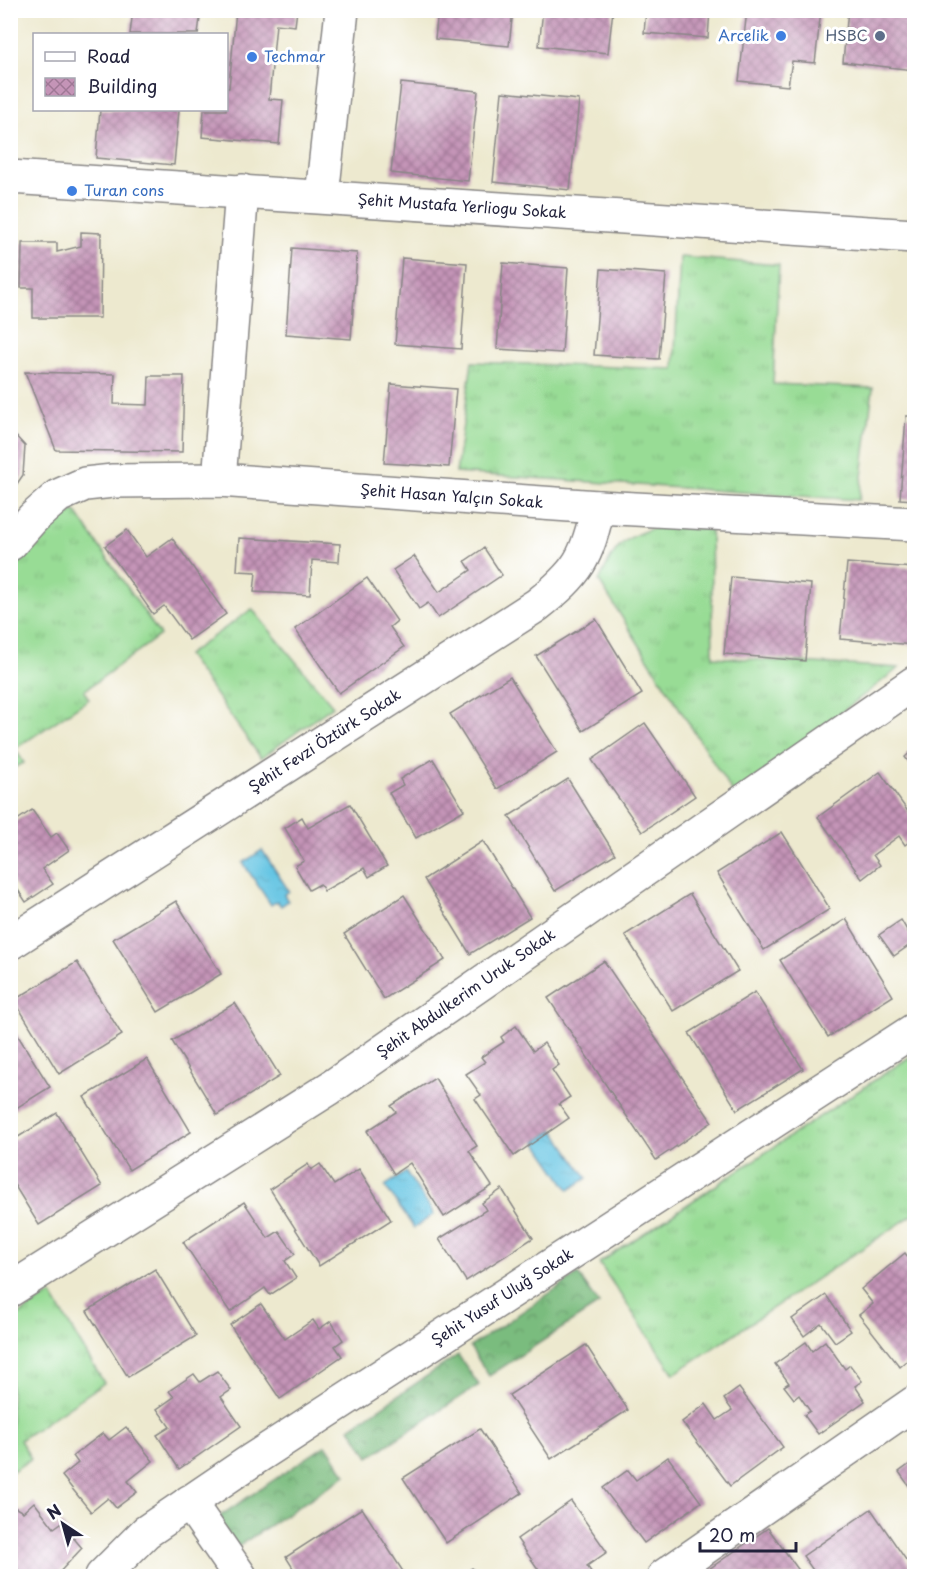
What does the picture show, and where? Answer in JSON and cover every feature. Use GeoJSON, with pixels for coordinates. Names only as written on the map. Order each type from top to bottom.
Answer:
{"type":"FeatureCollection","features":[{"type":"Feature","properties":{"kind":"street"},"geometry":{"type":"LineString","coordinates":[[322,196],[342,10]]}},
{"type":"Feature","properties":{"kind":"street","name":"Şehit Mustafa Yerliogu Sokak"},"geometry":{"type":"LineString","coordinates":[[10,177],[915,236]]}},
{"type":"Feature","properties":{"kind":"street"},"geometry":{"type":"LineString","coordinates":[[219,480],[242,191]]}},
{"type":"Feature","properties":{"kind":"street","name":"Şehit Hasan Yalçın Sokak"},"geometry":{"type":"LineString","coordinates":[[10,544],[46,505],[70,489],[85,484],[219,480],[598,507],[915,524]]}},
{"type":"Feature","properties":{"kind":"street","name":"Şehit Fevzi Öztürk Sokak"},"geometry":{"type":"LineString","coordinates":[[10,943],[537,605],[565,582],[585,556],[598,507]]}},
{"type":"Feature","properties":{"kind":"street","name":"Şehit Abdulkerim Uruk Sokak"},"geometry":{"type":"LineString","coordinates":[[10,1290],[330,1088],[915,683]]}},
{"type":"Feature","properties":{"kind":"street","name":"Şehit Yusuf Uluğ Sokak"},"geometry":{"type":"LineString","coordinates":[[102,1576],[146,1532],[189,1502],[915,1030]]}},
{"type":"Feature","properties":{"kind":"street"},"geometry":{"type":"LineString","coordinates":[[664,1576],[915,1403]]}},
{"type":"Feature","properties":{"kind":"street"},"geometry":{"type":"LineString","coordinates":[[189,1502],[240,1576]]}},
{"type":"Feature","properties":{"kind":"green space"},"geometry":{"type":"Polygon","coordinates":[[[680,257],[779,265],[773,384],[873,388],[859,500],[456,473],[472,362],[674,369],[680,257]]]}},
{"type":"Feature","properties":{"kind":"green space"},"geometry":{"type":"Polygon","coordinates":[[[75,511],[160,635],[84,691],[89,699],[15,749],[24,763],[11,769],[11,562],[36,533],[75,511]]]}},
{"type":"Feature","properties":{"kind":"green space"},"geometry":{"type":"Polygon","coordinates":[[[657,527],[711,529],[713,657],[899,668],[734,795],[599,581],[620,545],[635,535],[657,527]]]}},
{"type":"Feature","properties":{"kind":"green space"},"geometry":{"type":"Polygon","coordinates":[[[252,609],[333,706],[261,758],[187,655],[252,609]]]}},
{"type":"Feature","properties":{"kind":"green space"},"geometry":{"type":"Polygon","coordinates":[[[914,1054],[914,1214],[674,1374],[599,1263],[914,1054]]]}},
{"type":"Feature","properties":{"kind":"green space"},"geometry":{"type":"Polygon","coordinates":[[[578,1274],[599,1304],[489,1376],[470,1347],[578,1274]]]}},
{"type":"Feature","properties":{"kind":"green space"},"geometry":{"type":"Polygon","coordinates":[[[51,1294],[104,1383],[20,1440],[31,1459],[11,1472],[11,1320],[51,1294]]]}},
{"type":"Feature","properties":{"kind":"green space"},"geometry":{"type":"Polygon","coordinates":[[[458,1355],[479,1385],[369,1457],[350,1428],[458,1355]]]}},
{"type":"Feature","properties":{"kind":"green space"},"geometry":{"type":"Polygon","coordinates":[[[326,1445],[346,1475],[237,1547],[217,1518],[326,1445]]]}},
{"type":"Feature","properties":{"kind":"water"},"geometry":{"type":"Polygon","coordinates":[[[262,850],[289,891],[284,895],[288,901],[281,906],[277,901],[271,905],[243,863],[262,850]]]}},
{"type":"Feature","properties":{"kind":"water"},"geometry":{"type":"Polygon","coordinates":[[[554,1130],[587,1178],[569,1190],[536,1142],[554,1130]]]}},
{"type":"Feature","properties":{"kind":"water"},"geometry":{"type":"Polygon","coordinates":[[[406,1172],[434,1214],[414,1228],[385,1186],[406,1172]]]}},
{"type":"Feature","properties":{"kind":"building"},"geometry":{"type":"Polygon","coordinates":[[[133,10],[201,10],[198,33],[130,33],[133,10]]]}},
{"type":"Feature","properties":{"kind":"building","name":"Techmar"},"geometry":{"type":"Polygon","coordinates":[[[236,10],[297,10],[295,26],[276,24],[269,99],[283,100],[279,144],[202,137],[204,111],[228,111],[236,10]]]}},
{"type":"Feature","properties":{"kind":"building"},"geometry":{"type":"Polygon","coordinates":[[[438,10],[513,10],[509,46],[435,39],[438,10]]]}},
{"type":"Feature","properties":{"kind":"building"},"geometry":{"type":"Polygon","coordinates":[[[543,10],[613,10],[608,53],[539,46],[543,10]]]}},
{"type":"Feature","properties":{"kind":"building"},"geometry":{"type":"Polygon","coordinates":[[[646,10],[710,10],[708,38],[644,33],[646,10]]]}},
{"type":"Feature","properties":{"kind":"building","name":"Arcelik"},"geometry":{"type":"Polygon","coordinates":[[[747,10],[821,10],[815,63],[792,61],[788,86],[739,81],[747,10]]]}},
{"type":"Feature","properties":{"kind":"building","name":"HSBC"},"geometry":{"type":"Polygon","coordinates":[[[848,10],[914,10],[914,70],[843,62],[848,10]]]}},
{"type":"Feature","properties":{"kind":"building"},"geometry":{"type":"Polygon","coordinates":[[[401,83],[478,91],[468,181],[391,173],[401,83]]]}},
{"type":"Feature","properties":{"kind":"building"},"geometry":{"type":"Polygon","coordinates":[[[502,92],[579,100],[570,190],[493,182],[502,92]]]}},
{"type":"Feature","properties":{"kind":"building"},"geometry":{"type":"Polygon","coordinates":[[[100,111],[179,111],[174,165],[96,158],[100,111]]]}},
{"type":"Feature","properties":{"kind":"building"},"geometry":{"type":"Polygon","coordinates":[[[81,232],[101,233],[100,318],[33,318],[33,288],[21,288],[22,243],[57,243],[57,252],[81,246],[81,232]]]}},
{"type":"Feature","properties":{"kind":"building"},"geometry":{"type":"Polygon","coordinates":[[[292,248],[357,253],[351,339],[286,334],[292,248]]]}},
{"type":"Feature","properties":{"kind":"building"},"geometry":{"type":"Polygon","coordinates":[[[402,258],[467,263],[461,349],[395,344],[402,258]]]}},
{"type":"Feature","properties":{"kind":"building"},"geometry":{"type":"Polygon","coordinates":[[[503,263],[568,268],[562,353],[497,349],[503,263]]]}},
{"type":"Feature","properties":{"kind":"building"},"geometry":{"type":"Polygon","coordinates":[[[601,269],[666,274],[659,359],[594,355],[601,269]]]}},
{"type":"Feature","properties":{"kind":"building"},"geometry":{"type":"Polygon","coordinates":[[[914,317],[914,368],[908,367],[914,317]]]}},
{"type":"Feature","properties":{"kind":"building"},"geometry":{"type":"Polygon","coordinates":[[[25,372],[115,374],[114,404],[148,405],[149,376],[184,376],[182,452],[56,450],[25,372]]]}},
{"type":"Feature","properties":{"kind":"building"},"geometry":{"type":"Polygon","coordinates":[[[391,384],[456,389],[449,467],[384,463],[391,384]]]}},
{"type":"Feature","properties":{"kind":"building"},"geometry":{"type":"Polygon","coordinates":[[[906,416],[914,416],[914,500],[900,499],[906,416]]]}},
{"type":"Feature","properties":{"kind":"building"},"geometry":{"type":"Polygon","coordinates":[[[10,430],[25,446],[23,475],[10,494],[10,430]]]}},
{"type":"Feature","properties":{"kind":"building"},"geometry":{"type":"Polygon","coordinates":[[[127,530],[146,557],[172,538],[226,614],[189,640],[164,606],[153,614],[105,546],[127,530]]]}},
{"type":"Feature","properties":{"kind":"building"},"geometry":{"type":"Polygon","coordinates":[[[239,538],[340,544],[339,562],[312,560],[310,595],[254,592],[256,572],[237,571],[239,538]]]}},
{"type":"Feature","properties":{"kind":"building"},"geometry":{"type":"Polygon","coordinates":[[[484,548],[502,575],[438,618],[428,603],[419,609],[393,570],[414,556],[439,592],[471,570],[465,561],[484,548]]]}},
{"type":"Feature","properties":{"kind":"building"},"geometry":{"type":"Polygon","coordinates":[[[847,563],[914,568],[914,645],[840,639],[847,563]]]}},
{"type":"Feature","properties":{"kind":"building"},"geometry":{"type":"Polygon","coordinates":[[[731,577],[811,584],[805,661],[724,654],[731,577]]]}},
{"type":"Feature","properties":{"kind":"building"},"geometry":{"type":"Polygon","coordinates":[[[367,578],[397,621],[390,627],[404,647],[339,693],[295,629],[367,578]]]}},
{"type":"Feature","properties":{"kind":"building"},"geometry":{"type":"Polygon","coordinates":[[[596,619],[642,694],[583,731],[536,656],[596,619]]]}},
{"type":"Feature","properties":{"kind":"building"},"geometry":{"type":"Polygon","coordinates":[[[510,677],[557,752],[497,789],[450,714],[510,677]]]}},
{"type":"Feature","properties":{"kind":"building"},"geometry":{"type":"Polygon","coordinates":[[[645,723],[695,796],[642,832],[592,760],[645,723]]]}},
{"type":"Feature","properties":{"kind":"building"},"geometry":{"type":"Polygon","coordinates":[[[914,749],[914,769],[905,757],[914,749]]]}},
{"type":"Feature","properties":{"kind":"building"},"geometry":{"type":"Polygon","coordinates":[[[433,759],[464,810],[416,838],[389,793],[403,785],[400,779],[433,759]]]}},
{"type":"Feature","properties":{"kind":"building"},"geometry":{"type":"Polygon","coordinates":[[[880,772],[914,820],[914,838],[905,845],[899,836],[873,855],[880,865],[862,879],[818,817],[880,772]]]}},
{"type":"Feature","properties":{"kind":"building"},"geometry":{"type":"Polygon","coordinates":[[[568,779],[615,854],[555,891],[509,816],[568,779]]]}},
{"type":"Feature","properties":{"kind":"building"},"geometry":{"type":"Polygon","coordinates":[[[350,804],[387,866],[369,877],[364,868],[324,891],[320,884],[309,890],[295,866],[304,861],[285,828],[302,817],[308,828],[350,804]]]}},
{"type":"Feature","properties":{"kind":"building"},"geometry":{"type":"Polygon","coordinates":[[[32,810],[51,837],[57,833],[69,850],[42,869],[53,884],[26,902],[10,878],[10,825],[32,810]]]}},
{"type":"Feature","properties":{"kind":"building"},"geometry":{"type":"Polygon","coordinates":[[[782,832],[830,909],[764,950],[717,873],[782,832]]]}},
{"type":"Feature","properties":{"kind":"building"},"geometry":{"type":"Polygon","coordinates":[[[483,841],[530,917],[470,954],[424,879],[483,841]]]}},
{"type":"Feature","properties":{"kind":"building"},"geometry":{"type":"Polygon","coordinates":[[[690,894],[738,971],[673,1011],[625,935],[690,894]]]}},
{"type":"Feature","properties":{"kind":"building"},"geometry":{"type":"Polygon","coordinates":[[[404,895],[445,960],[384,999],[344,934],[404,895]]]}},
{"type":"Feature","properties":{"kind":"building"},"geometry":{"type":"Polygon","coordinates":[[[176,901],[221,974],[158,1012],[113,939],[176,901]]]}},
{"type":"Feature","properties":{"kind":"building"},"geometry":{"type":"Polygon","coordinates":[[[846,919],[893,996],[828,1037],[780,960],[846,919]]]}},
{"type":"Feature","properties":{"kind":"building"},"geometry":{"type":"Polygon","coordinates":[[[901,920],[914,942],[894,956],[879,935],[901,920]]]}},
{"type":"Feature","properties":{"kind":"building"},"geometry":{"type":"Polygon","coordinates":[[[604,961],[712,1122],[656,1160],[548,998],[604,961]]]}},
{"type":"Feature","properties":{"kind":"building"},"geometry":{"type":"Polygon","coordinates":[[[77,962],[122,1035],[59,1074],[14,1000],[77,962]]]}},
{"type":"Feature","properties":{"kind":"building"},"geometry":{"type":"Polygon","coordinates":[[[755,992],[803,1069],[737,1110],[689,1033],[755,992]]]}},
{"type":"Feature","properties":{"kind":"building"},"geometry":{"type":"Polygon","coordinates":[[[235,1003],[280,1076],[217,1115],[172,1041],[235,1003]]]}},
{"type":"Feature","properties":{"kind":"building"},"geometry":{"type":"Polygon","coordinates":[[[10,1023],[50,1087],[10,1112],[10,1023]]]}},
{"type":"Feature","properties":{"kind":"building"},"geometry":{"type":"Polygon","coordinates":[[[516,1026],[533,1051],[544,1043],[559,1065],[552,1070],[570,1097],[559,1104],[569,1118],[514,1156],[475,1099],[481,1095],[466,1074],[485,1062],[481,1057],[504,1042],[501,1037],[516,1026]]]}},
{"type":"Feature","properties":{"kind":"building"},"geometry":{"type":"Polygon","coordinates":[[[147,1059],[191,1132],[129,1170],[84,1097],[147,1059]]]}},
{"type":"Feature","properties":{"kind":"building"},"geometry":{"type":"Polygon","coordinates":[[[435,1078],[477,1146],[469,1151],[492,1186],[444,1217],[410,1163],[394,1174],[367,1131],[396,1112],[391,1106],[435,1078]]]}},
{"type":"Feature","properties":{"kind":"building"},"geometry":{"type":"Polygon","coordinates":[[[57,1113],[102,1186],[39,1225],[10,1178],[10,1142],[57,1113]]]}},
{"type":"Feature","properties":{"kind":"building"},"geometry":{"type":"Polygon","coordinates":[[[308,1164],[311,1170],[320,1164],[334,1185],[359,1169],[391,1220],[319,1266],[270,1189],[308,1164]]]}},
{"type":"Feature","properties":{"kind":"building"},"geometry":{"type":"Polygon","coordinates":[[[502,1189],[533,1238],[466,1281],[439,1239],[486,1210],[482,1203],[502,1189]]]}},
{"type":"Feature","properties":{"kind":"building"},"geometry":{"type":"Polygon","coordinates":[[[244,1202],[268,1238],[279,1231],[295,1254],[285,1261],[296,1278],[270,1295],[265,1288],[230,1312],[183,1242],[244,1202]]]}},
{"type":"Feature","properties":{"kind":"building"},"geometry":{"type":"Polygon","coordinates":[[[905,1253],[914,1265],[914,1355],[900,1367],[859,1315],[873,1304],[861,1289],[905,1253]]]}},
{"type":"Feature","properties":{"kind":"building"},"geometry":{"type":"Polygon","coordinates":[[[155,1269],[196,1336],[128,1377],[87,1311],[155,1269]]]}},
{"type":"Feature","properties":{"kind":"building"},"geometry":{"type":"Polygon","coordinates":[[[826,1295],[851,1331],[835,1342],[821,1323],[804,1336],[792,1319],[826,1295]]]}},
{"type":"Feature","properties":{"kind":"building"},"geometry":{"type":"Polygon","coordinates":[[[261,1304],[285,1339],[313,1320],[319,1329],[331,1321],[343,1340],[335,1346],[342,1356],[280,1399],[230,1325],[261,1304]]]}},
{"type":"Feature","properties":{"kind":"building"},"geometry":{"type":"Polygon","coordinates":[[[825,1341],[845,1369],[850,1365],[862,1381],[855,1386],[865,1401],[818,1434],[804,1415],[810,1411],[799,1395],[794,1399],[784,1386],[789,1383],[775,1364],[806,1342],[812,1351],[825,1341]]]}},
{"type":"Feature","properties":{"kind":"building"},"geometry":{"type":"Polygon","coordinates":[[[586,1345],[628,1410],[551,1459],[509,1395],[586,1345]]]}},
{"type":"Feature","properties":{"kind":"building"},"geometry":{"type":"Polygon","coordinates":[[[217,1371],[231,1390],[221,1397],[241,1426],[179,1469],[157,1435],[170,1427],[157,1409],[174,1397],[169,1391],[194,1374],[200,1382],[217,1371]]]}},
{"type":"Feature","properties":{"kind":"building"},"geometry":{"type":"Polygon","coordinates":[[[739,1388],[783,1447],[730,1486],[682,1422],[706,1404],[717,1420],[732,1410],[724,1399],[739,1388]]]}},
{"type":"Feature","properties":{"kind":"building"},"geometry":{"type":"Polygon","coordinates":[[[126,1427],[153,1461],[128,1481],[137,1492],[116,1508],[108,1498],[91,1512],[62,1476],[78,1463],[73,1456],[103,1433],[109,1440],[126,1427]]]}},
{"type":"Feature","properties":{"kind":"building"},"geometry":{"type":"Polygon","coordinates":[[[480,1429],[522,1493],[446,1543],[403,1478],[480,1429]]]}},
{"type":"Feature","properties":{"kind":"building"},"geometry":{"type":"Polygon","coordinates":[[[668,1457],[701,1502],[644,1543],[603,1488],[628,1470],[636,1480],[668,1457]]]}},
{"type":"Feature","properties":{"kind":"building"},"geometry":{"type":"Polygon","coordinates":[[[914,1461],[914,1493],[899,1472],[914,1461]]]}},
{"type":"Feature","properties":{"kind":"building"},"geometry":{"type":"Polygon","coordinates":[[[571,1501],[607,1552],[587,1566],[594,1576],[543,1576],[517,1539],[571,1501]]]}},
{"type":"Feature","properties":{"kind":"building"},"geometry":{"type":"Polygon","coordinates":[[[34,1502],[54,1528],[61,1523],[82,1548],[56,1576],[25,1576],[10,1563],[10,1511],[14,1507],[23,1512],[34,1502]]]}},
{"type":"Feature","properties":{"kind":"building"},"geometry":{"type":"Polygon","coordinates":[[[362,1508],[404,1573],[398,1576],[298,1576],[286,1557],[362,1508]]]}},
{"type":"Feature","properties":{"kind":"building"},"geometry":{"type":"Polygon","coordinates":[[[871,1509],[913,1570],[904,1576],[817,1576],[803,1556],[871,1509]]]}},
{"type":"Feature","properties":{"kind":"building"},"geometry":{"type":"Polygon","coordinates":[[[768,1528],[803,1576],[699,1576],[768,1528]]]}},
{"type":"Feature","properties":{"kind":"building"},"geometry":{"type":"Polygon","coordinates":[[[472,1568],[478,1576],[459,1576],[472,1568]]]}},
{"type":"Feature","properties":{"kind":"place","name":"Arcelik"},"geometry":{"type":"Point","coordinates":[781,36]}},
{"type":"Feature","properties":{"kind":"place","name":"HSBC"},"geometry":{"type":"Point","coordinates":[880,36]}},
{"type":"Feature","properties":{"kind":"place","name":"Techmar"},"geometry":{"type":"Point","coordinates":[252,57]}},
{"type":"Feature","properties":{"kind":"place","name":"Turan cons"},"geometry":{"type":"Point","coordinates":[72,191]}}]}
